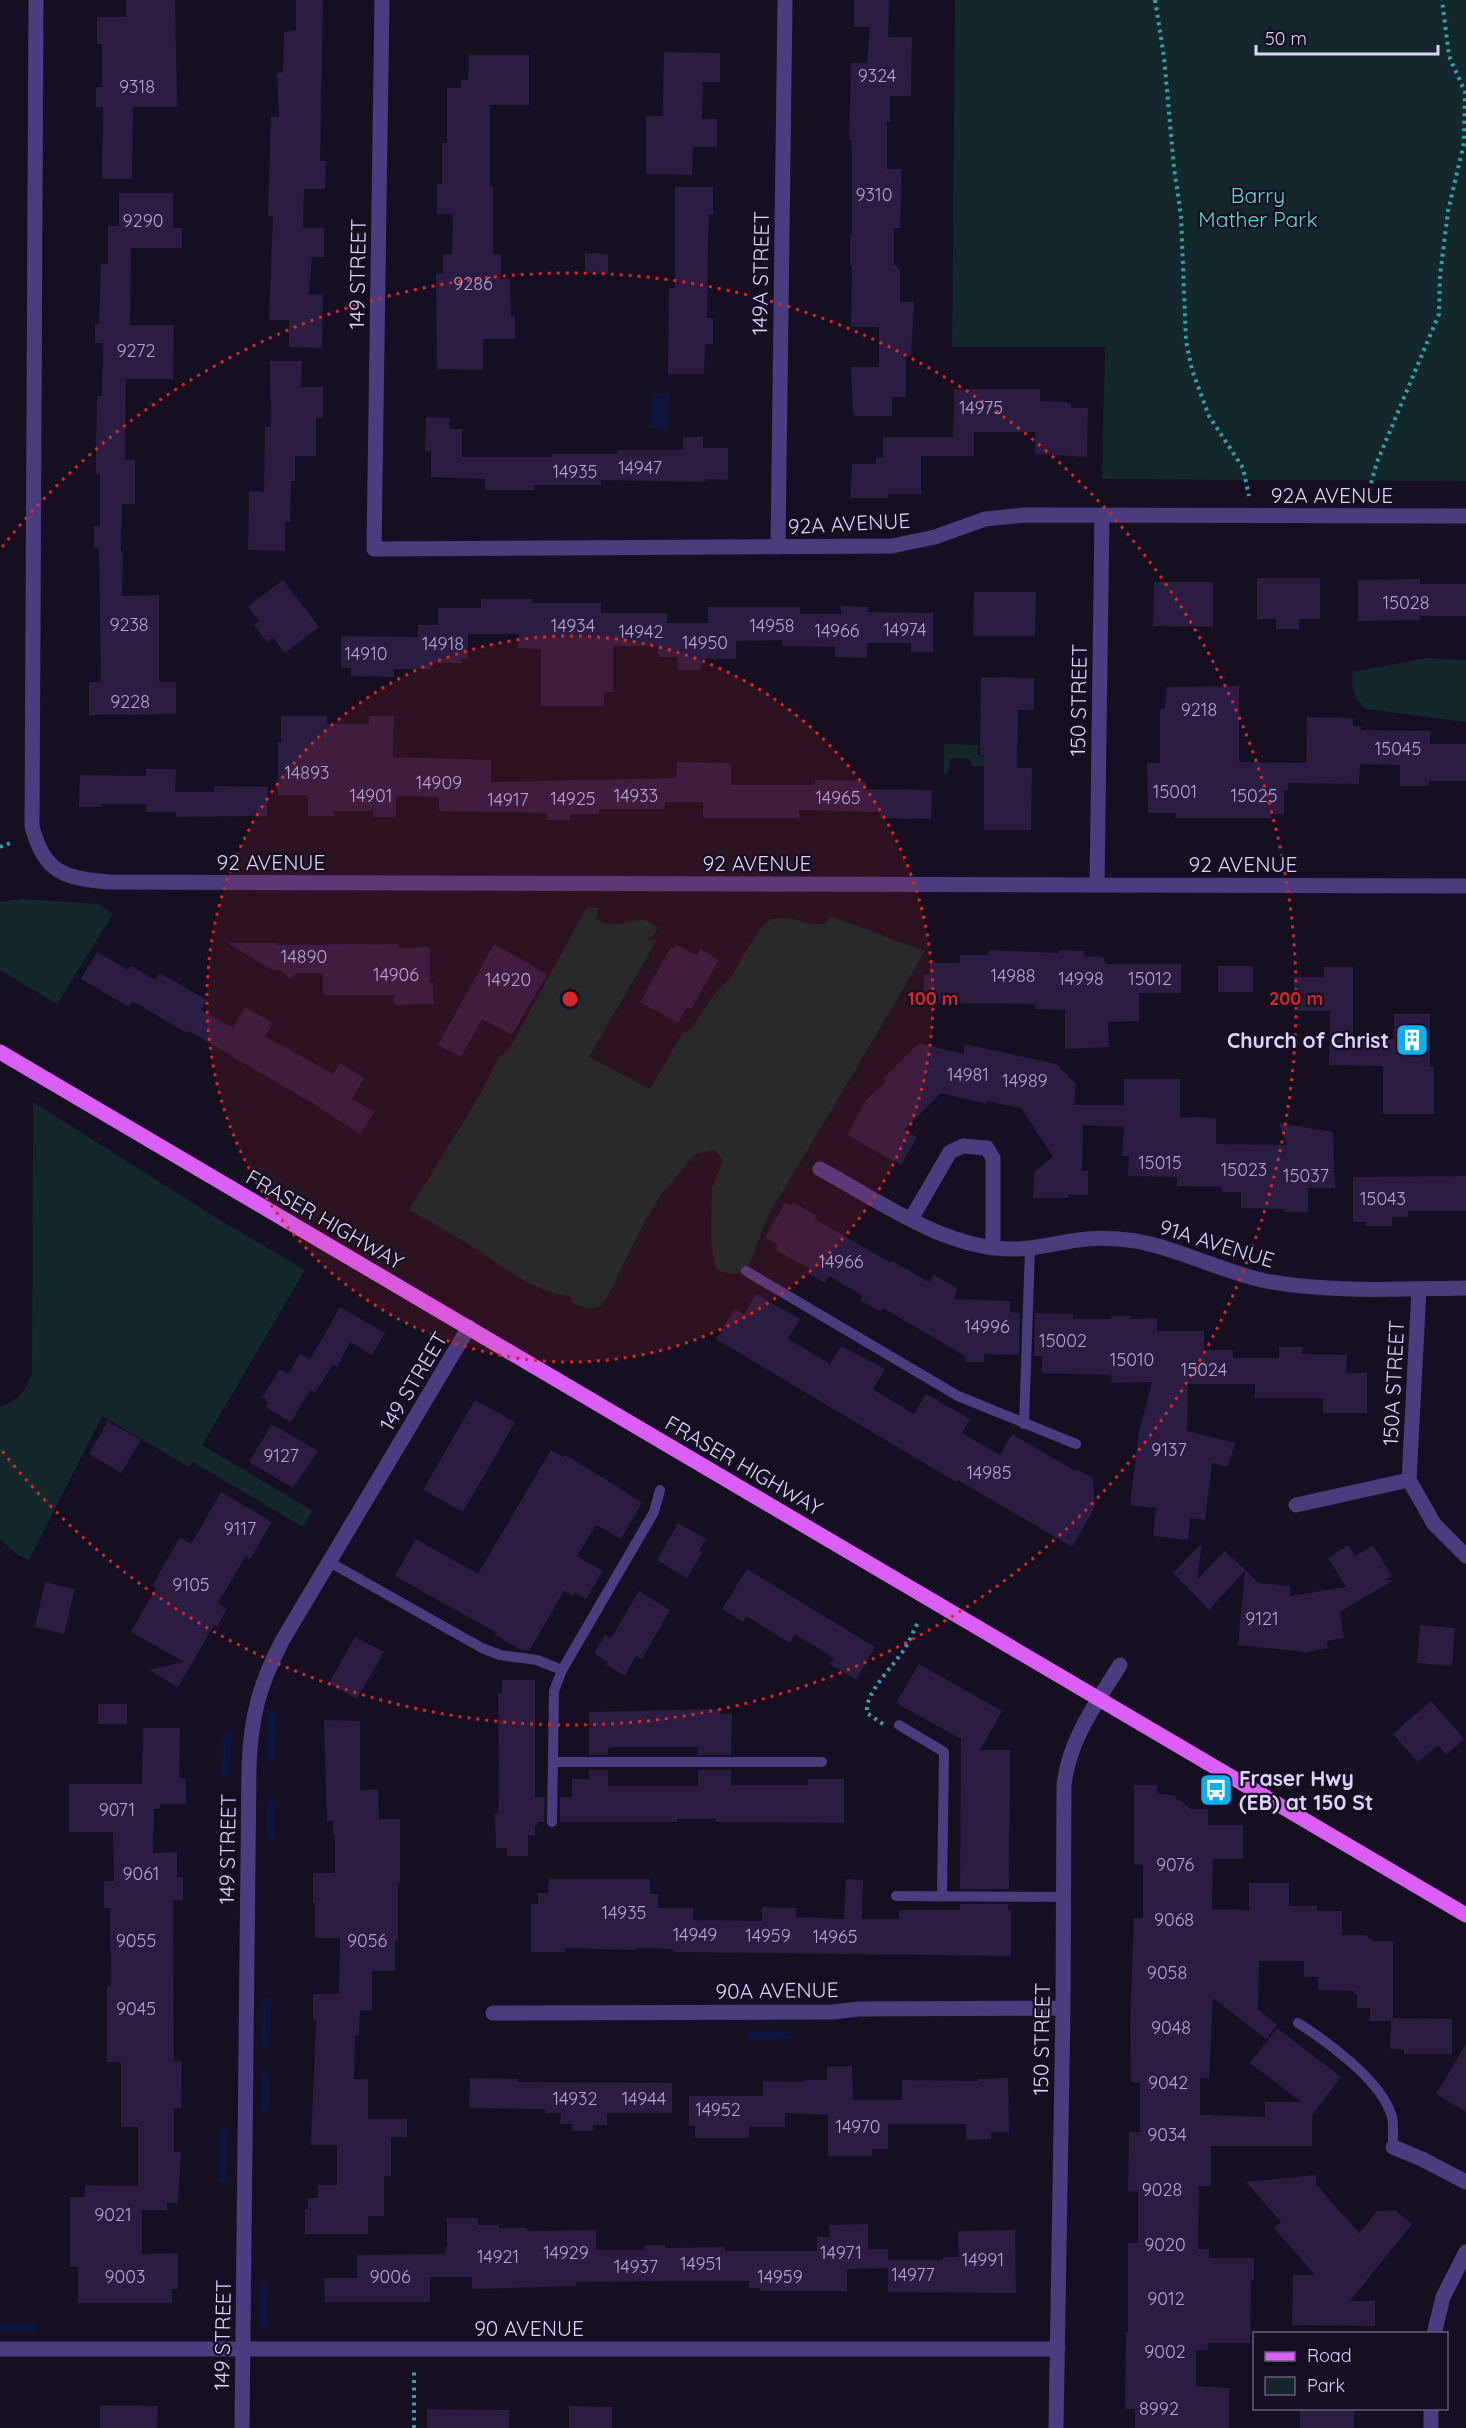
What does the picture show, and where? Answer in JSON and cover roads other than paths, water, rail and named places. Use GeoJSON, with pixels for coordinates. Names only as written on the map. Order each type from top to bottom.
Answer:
{"type":"FeatureCollection","features":[{"type":"Feature","properties":{"kind":"main road","name":"FRASER HIGHWAY"},"geometry":{"type":"LineString","coordinates":[[0,1052],[1100,1697],[1466,1915]]}},
{"type":"Feature","properties":{"kind":"street","name":"92 AVENUE"},"geometry":{"type":"LineString","coordinates":[[36,0],[32,826],[37,848],[52,867],[77,879],[111,882],[1466,886]]}},
{"type":"Feature","properties":{"kind":"street","name":"149 STREET"},"geometry":{"type":"LineString","coordinates":[[374,549],[382,0]]}},
{"type":"Feature","properties":{"kind":"street","name":"149A STREET"},"geometry":{"type":"LineString","coordinates":[[778,547],[785,0]]}},
{"type":"Feature","properties":{"kind":"street","name":"150 STREET"},"geometry":{"type":"LineString","coordinates":[[1097,885],[1102,515]]}},
{"type":"Feature","properties":{"kind":"street","name":"92A AVENUE"},"geometry":{"type":"LineString","coordinates":[[374,549],[892,546],[935,537],[974,522],[995,517],[1466,516]]}},
{"type":"Feature","properties":{"kind":"street"},"geometry":{"type":"LineString","coordinates":[[911,1219],[950,1152],[963,1146],[987,1148],[993,1158],[993,1248]]}},
{"type":"Feature","properties":{"kind":"street","name":"91A AVENUE"},"geometry":{"type":"LineString","coordinates":[[820,1168],[911,1219],[957,1240],[993,1248],[1030,1249],[1076,1240],[1118,1238],[1148,1243],[1237,1275],[1268,1281],[1314,1287],[1466,1288]]}},
{"type":"Feature","properties":{"kind":"street","name":"150A STREET"},"geometry":{"type":"LineString","coordinates":[[1409,1480],[1419,1289]]}},
{"type":"Feature","properties":{"kind":"street","name":"149 STREET"},"geometry":{"type":"LineString","coordinates":[[242,2428],[250,1745],[255,1705],[270,1665],[469,1328]]}},
{"type":"Feature","properties":{"kind":"street"},"geometry":{"type":"LineString","coordinates":[[1296,1505],[1409,1480],[1434,1524],[1466,1556]]}},
{"type":"Feature","properties":{"kind":"street","name":"150 STREET"},"geometry":{"type":"LineString","coordinates":[[1056,2428],[1065,1769],[1083,1728],[1120,1665]]}},
{"type":"Feature","properties":{"kind":"street","name":"90A AVENUE"},"geometry":{"type":"LineString","coordinates":[[493,2013],[833,2012],[858,2008],[1063,2008]]}},
{"type":"Feature","properties":{"kind":"street"},"geometry":{"type":"LineString","coordinates":[[1393,2147],[1466,2182]]}},
{"type":"Feature","properties":{"kind":"street"},"geometry":{"type":"LineString","coordinates":[[1434,2332],[1443,2297],[1466,2252]]}},
{"type":"Feature","properties":{"kind":"street","name":"90 AVENUE"},"geometry":{"type":"LineString","coordinates":[[0,2349],[1058,2349]]}},
{"type":"Feature","properties":{"kind":"street"},"geometry":{"type":"LineString","coordinates":[[1431,2410],[1431,2428]]}},
{"type":"Feature","properties":{"kind":"lane"},"geometry":{"type":"LineString","coordinates":[[1024,1424],[1030,1249]]}},
{"type":"Feature","properties":{"kind":"lane"},"geometry":{"type":"LineString","coordinates":[[746,1271],[958,1396],[1076,1444]]}},
{"type":"Feature","properties":{"kind":"lane"},"geometry":{"type":"LineString","coordinates":[[552,1822],[554,1691],[562,1670],[654,1512],[660,1490]]}},
{"type":"Feature","properties":{"kind":"lane"},"geometry":{"type":"LineString","coordinates":[[331,1563],[482,1648],[500,1655],[537,1660],[562,1670]]}},
{"type":"Feature","properties":{"kind":"lane"},"geometry":{"type":"LineString","coordinates":[[899,1725],[944,1752],[942,1897]]}},
{"type":"Feature","properties":{"kind":"lane"},"geometry":{"type":"LineString","coordinates":[[553,1762],[822,1762]]}},
{"type":"Feature","properties":{"kind":"lane"},"geometry":{"type":"LineString","coordinates":[[897,1896],[1064,1897]]}},
{"type":"Feature","properties":{"kind":"lane"},"geometry":{"type":"LineString","coordinates":[[1298,2023],[1339,2051],[1377,2090],[1392,2115],[1393,2147]]}},
{"type":"Feature","properties":{"kind":"waterway"},"geometry":{"type":"LineString","coordinates":[[270,1758],[272,1714]]}},
{"type":"Feature","properties":{"kind":"waterway"},"geometry":{"type":"LineString","coordinates":[[226,1774],[227,1735]]}},
{"type":"Feature","properties":{"kind":"waterway"},"geometry":{"type":"LineString","coordinates":[[270,1805],[270,1838]]}},
{"type":"Feature","properties":{"kind":"waterway"},"geometry":{"type":"LineString","coordinates":[[266,2044],[267,2002]]}},
{"type":"Feature","properties":{"kind":"waterway"},"geometry":{"type":"LineString","coordinates":[[749,2036],[789,2035]]}},
{"type":"Feature","properties":{"kind":"waterway"},"geometry":{"type":"LineString","coordinates":[[266,2074],[266,2109]]}},
{"type":"Feature","properties":{"kind":"waterway"},"geometry":{"type":"LineString","coordinates":[[222,2178],[223,2133]]}},
{"type":"Feature","properties":{"kind":"waterway"},"geometry":{"type":"LineString","coordinates":[[263,2325],[264,2286]]}},
{"type":"Feature","properties":{"kind":"waterway"},"geometry":{"type":"LineString","coordinates":[[0,2328],[32,2328]]}},
{"type":"Feature","properties":{"kind":"place","name":"Church of Christ"},"geometry":{"type":"Point","coordinates":[1412,1040]}},
{"type":"Feature","properties":{"kind":"place","name":"Fraser Hwy (EB) at 150 St"},"geometry":{"type":"Point","coordinates":[1216,1790]}},
{"type":"Feature","properties":{"kind":"park label","name":"Barry Mather Park"},"geometry":{"type":"Point","coordinates":[1258,207]}}]}
